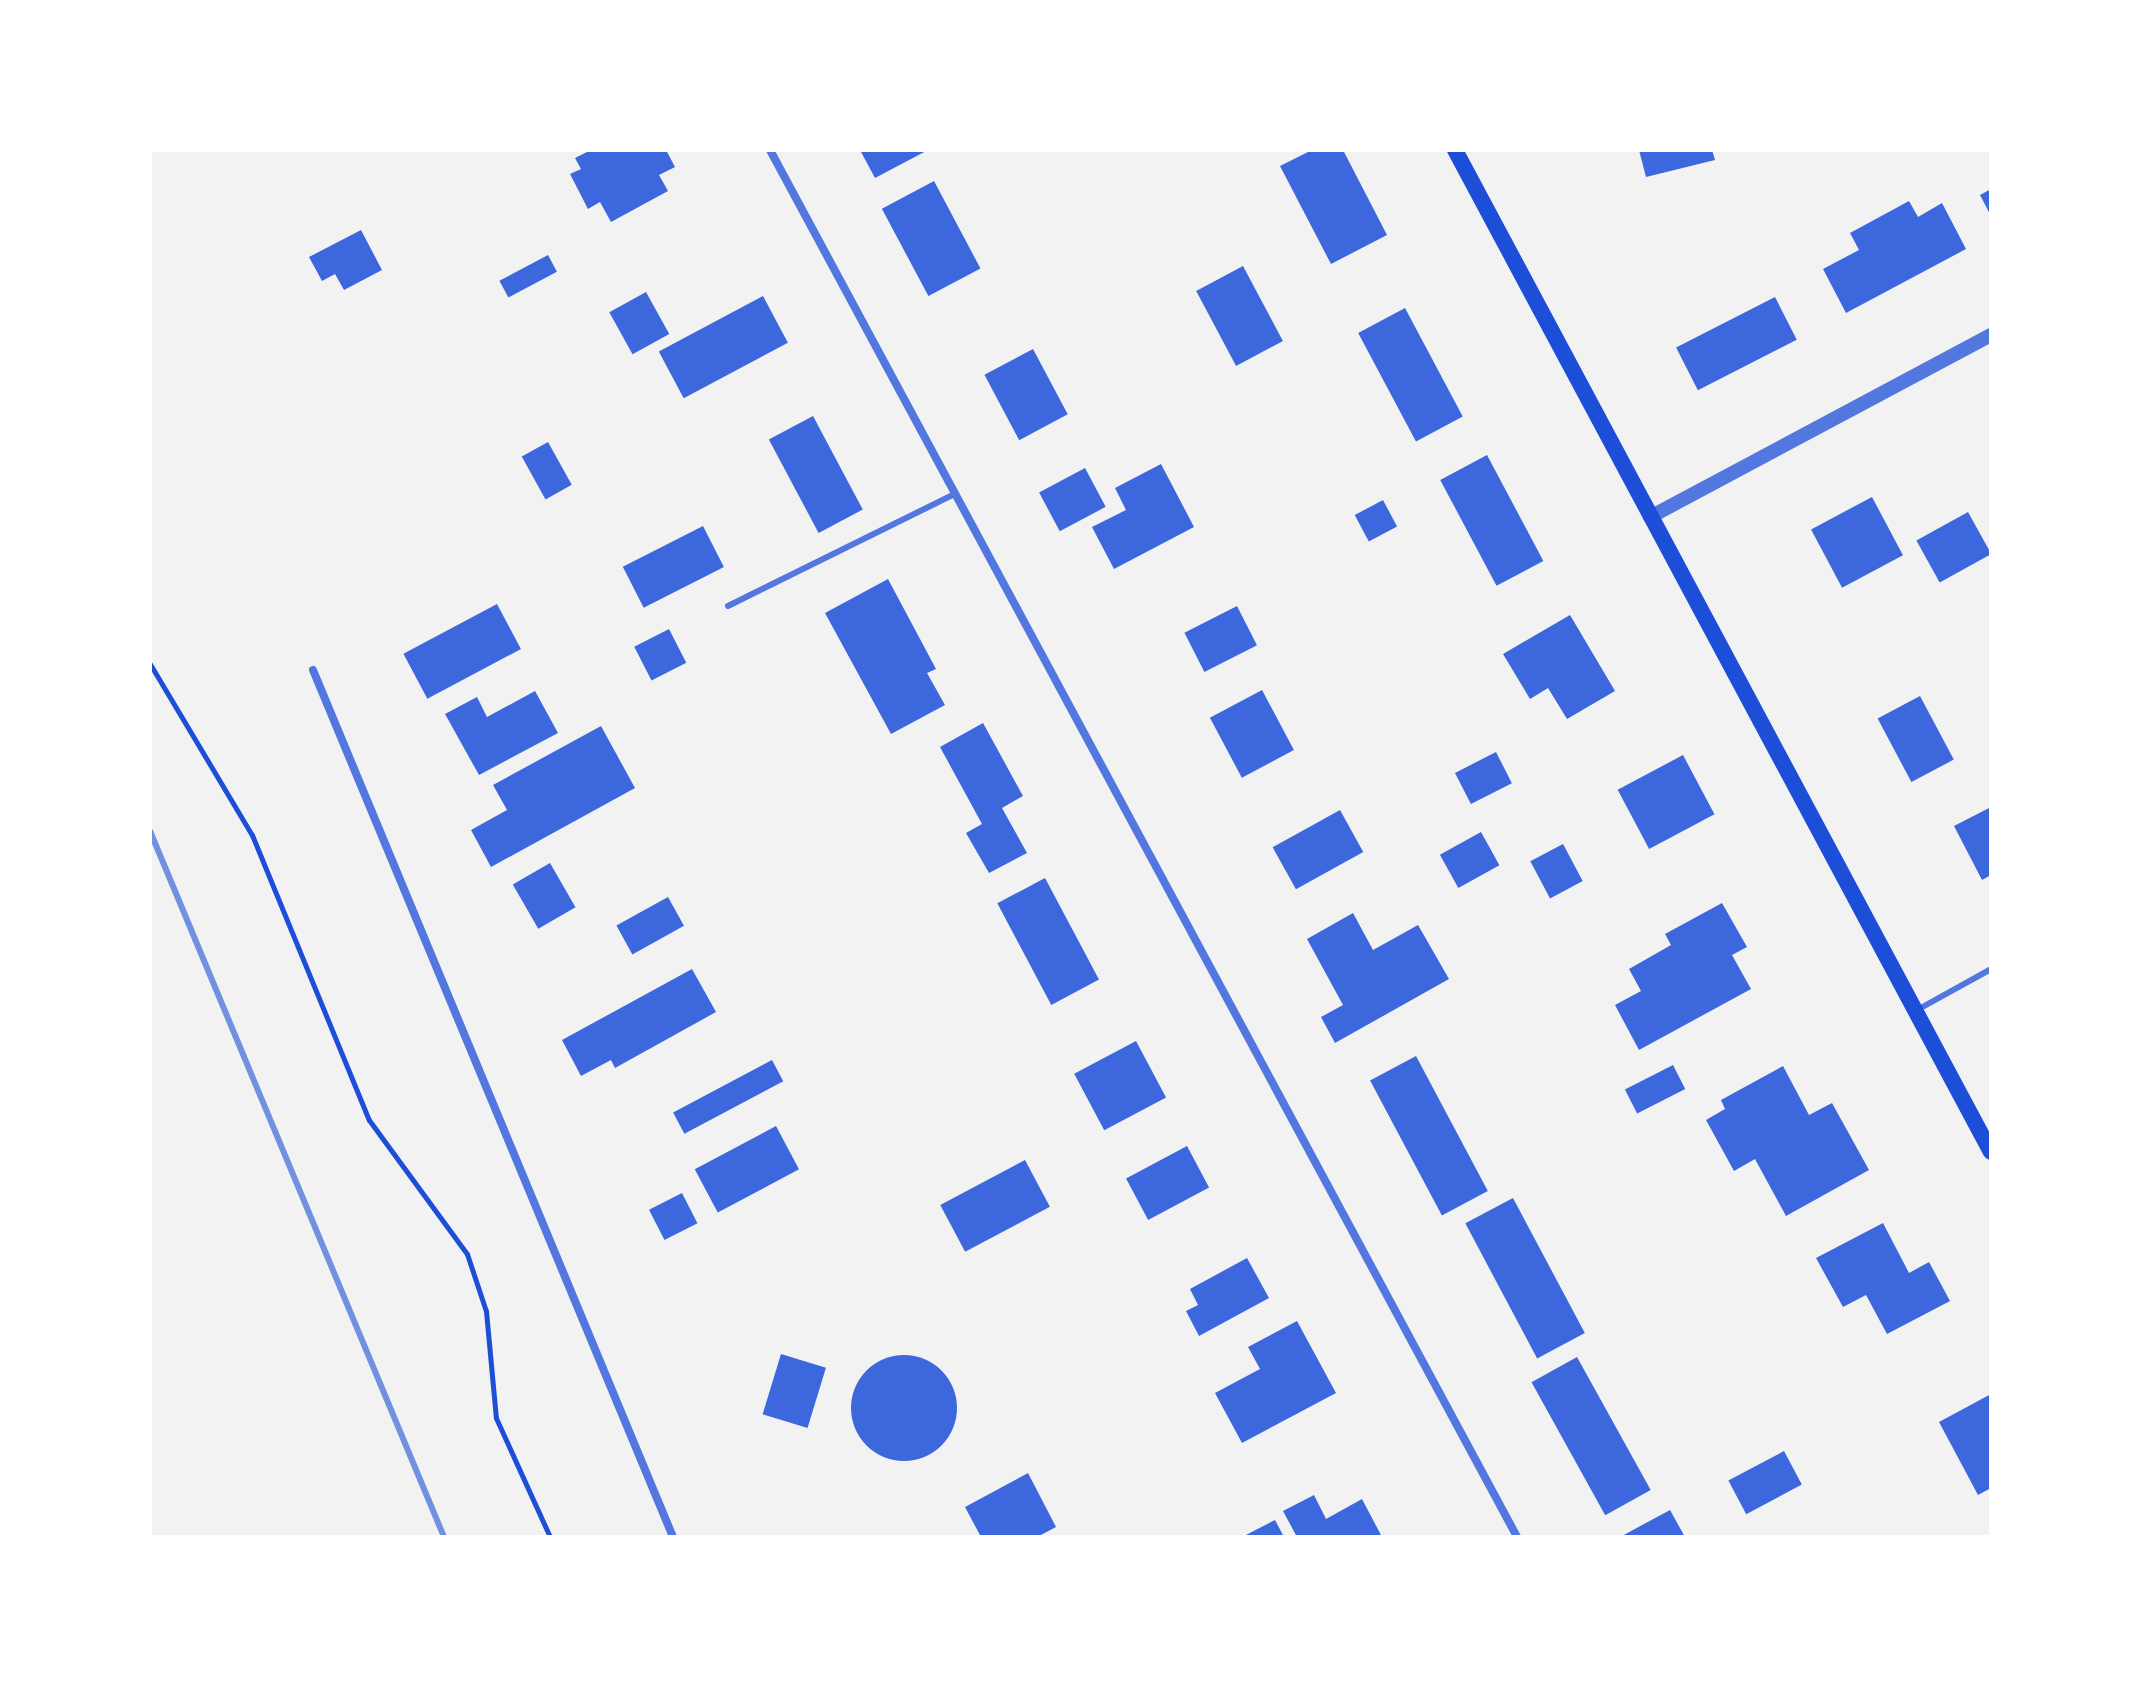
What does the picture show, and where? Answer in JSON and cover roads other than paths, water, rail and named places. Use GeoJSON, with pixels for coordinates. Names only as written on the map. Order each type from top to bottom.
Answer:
{"type":"FeatureCollection","features":[{"type":"Feature","properties":{"kind":"main road"},"geometry":{"type":"LineString","coordinates":[[1455,150],[1991,1152]]}},
{"type":"Feature","properties":{"kind":"street"},"geometry":{"type":"LineString","coordinates":[[770,150],[1517,1537]]}},
{"type":"Feature","properties":{"kind":"street"},"geometry":{"type":"LineString","coordinates":[[1650,517],[1991,335]]}},
{"type":"Feature","properties":{"kind":"street"},"geometry":{"type":"LineString","coordinates":[[313,670],[673,1537]]}},
{"type":"Feature","properties":{"kind":"lane"},"geometry":{"type":"LineString","coordinates":[[728,606],[955,494]]}},
{"type":"Feature","properties":{"kind":"lane"},"geometry":{"type":"LineString","coordinates":[[1915,1012],[1991,969]]}},
{"type":"Feature","properties":{"kind":"railway"},"geometry":{"type":"LineString","coordinates":[[150,831],[444,1537]]}}]}
